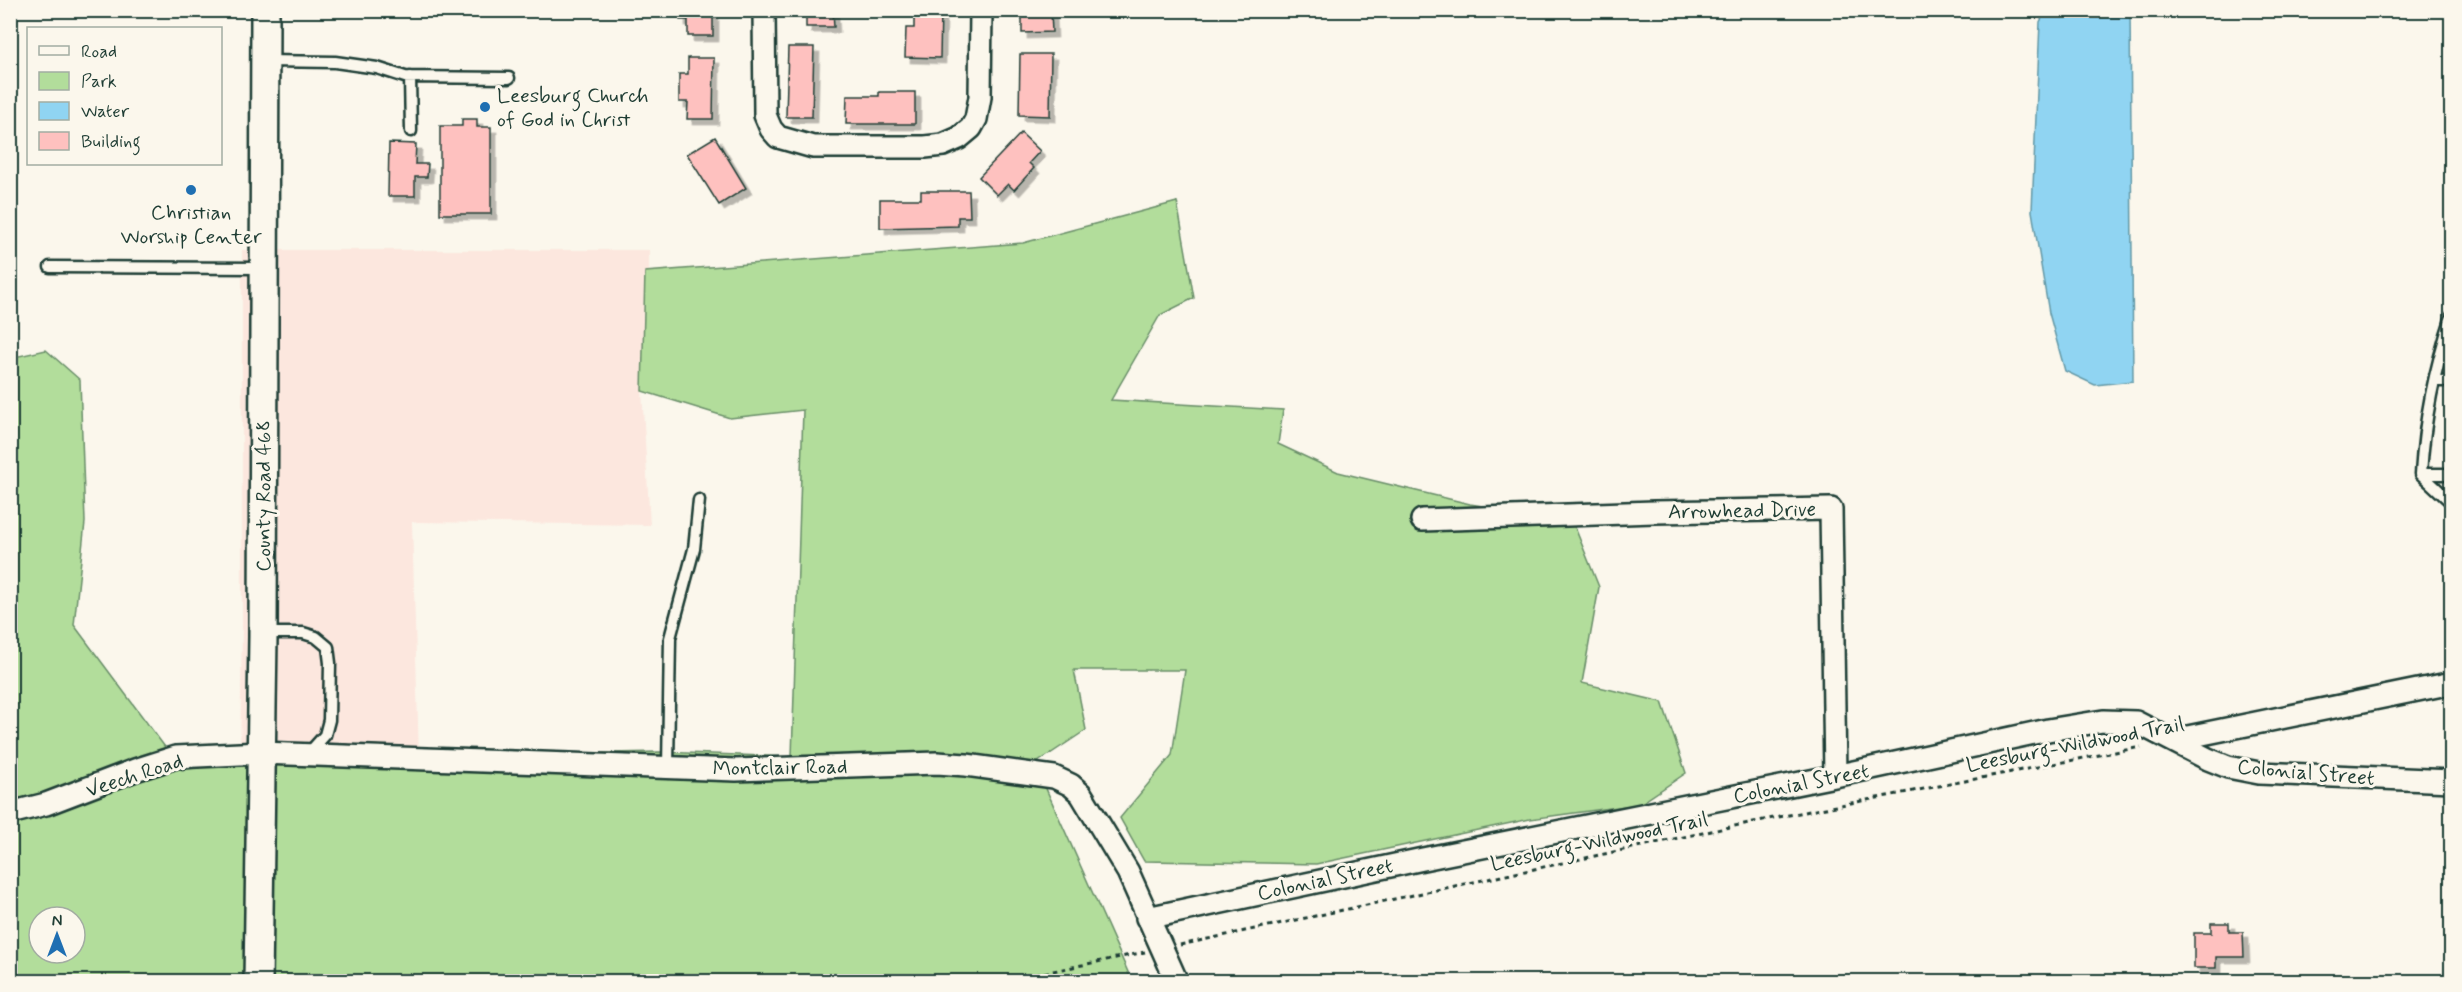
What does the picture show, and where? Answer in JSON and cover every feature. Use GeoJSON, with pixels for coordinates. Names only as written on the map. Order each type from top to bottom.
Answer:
{"type":"FeatureCollection","features":[{"type":"Feature","properties":{"kind":"street","name":"County Road 468"},"geometry":{"type":"LineString","coordinates":[[258,981],[263,633],[266,10]]}},
{"type":"Feature","properties":{"kind":"street"},"geometry":{"type":"LineString","coordinates":[[764,10],[765,115],[771,129],[778,137],[813,147],[925,147],[943,145],[959,138],[976,119],[980,97],[981,10]]}},
{"type":"Feature","properties":{"kind":"street","name":"Arrowhead Drive"},"geometry":{"type":"LineString","coordinates":[[1422,520],[1831,509],[1835,776]]}},
{"type":"Feature","properties":{"kind":"street"},"geometry":{"type":"LineString","coordinates":[[2173,740],[2451,683]]}},
{"type":"Feature","properties":{"kind":"street","name":"Colonial Street"},"geometry":{"type":"LineString","coordinates":[[1147,918],[2048,730],[2103,721],[2136,722],[2208,759],[2228,767],[2259,773],[2451,781]]}},
{"type":"Feature","properties":{"kind":"street","name":"Montclair Road"},"geometry":{"type":"LineString","coordinates":[[261,753],[736,770],[937,763],[1054,777],[1071,785],[1080,794],[1128,872],[1177,981]]}},
{"type":"Feature","properties":{"kind":"street","name":"Veech Road"},"geometry":{"type":"LineString","coordinates":[[10,813],[46,804],[135,770],[176,758],[261,753]]}},
{"type":"Feature","properties":{"kind":"lane"},"geometry":{"type":"LineString","coordinates":[[265,61],[335,62],[377,68],[410,77],[510,78]]}},
{"type":"Feature","properties":{"kind":"lane"},"geometry":{"type":"LineString","coordinates":[[410,77],[411,131]]}},
{"type":"Feature","properties":{"kind":"lane"},"geometry":{"type":"LineString","coordinates":[[50,267],[264,268]]}},
{"type":"Feature","properties":{"kind":"lane"},"geometry":{"type":"LineString","coordinates":[[2451,316],[2439,354],[2423,445],[2421,474],[2451,503]]}},
{"type":"Feature","properties":{"kind":"lane"},"geometry":{"type":"LineString","coordinates":[[2434,381],[2451,381]]}},
{"type":"Feature","properties":{"kind":"lane"},"geometry":{"type":"LineString","coordinates":[[2421,474],[2451,474]]}},
{"type":"Feature","properties":{"kind":"lane"},"geometry":{"type":"LineString","coordinates":[[668,767],[670,638],[694,549],[699,500]]}},
{"type":"Feature","properties":{"kind":"lane"},"geometry":{"type":"LineString","coordinates":[[263,633],[303,633],[316,636],[328,647],[329,720],[325,735],[307,755]]}},
{"type":"Feature","properties":{"kind":"path","name":"Leesburg-Wildwood Trail"},"geometry":{"type":"LineString","coordinates":[[1000,981],[1758,821],[2173,740]]}},
{"type":"Feature","properties":{"kind":"shaded area"},"geometry":{"type":"Polygon","coordinates":[[[242,250],[255,250],[252,760],[240,760],[242,250]]]}},
{"type":"Feature","properties":{"kind":"shaded area"},"geometry":{"type":"Polygon","coordinates":[[[274,250],[649,250],[649,272],[645,273],[642,391],[650,525],[412,522],[419,757],[270,760],[274,250]]]}},
{"type":"Feature","properties":{"kind":"green space"},"geometry":{"type":"Polygon","coordinates":[[[1177,202],[1194,298],[1160,315],[1111,400],[1283,410],[1278,444],[1338,472],[1470,504],[1572,520],[1599,587],[1582,683],[1662,702],[1686,773],[1640,804],[1530,819],[1316,864],[1144,861],[1120,818],[1172,755],[1185,670],[1074,670],[1086,730],[1035,764],[1132,981],[268,982],[270,760],[659,752],[792,757],[803,410],[730,418],[642,391],[645,272],[1023,243],[1177,202]]]}},
{"type":"Feature","properties":{"kind":"green space"},"geometry":{"type":"Polygon","coordinates":[[[46,350],[80,380],[85,522],[74,625],[182,770],[252,760],[249,981],[11,981],[10,358],[46,350]]]}},
{"type":"Feature","properties":{"kind":"water"},"geometry":{"type":"Polygon","coordinates":[[[2046,10],[2130,11],[2133,381],[2095,385],[2065,371],[2049,313],[2032,211],[2040,22],[2046,10]]]}},
{"type":"Feature","properties":{"kind":"building"},"geometry":{"type":"Polygon","coordinates":[[[680,10],[713,10],[713,36],[688,36],[688,20],[680,20],[680,10]]]}},
{"type":"Feature","properties":{"kind":"building"},"geometry":{"type":"Polygon","coordinates":[[[806,10],[833,10],[834,27],[806,27],[806,10]]]}},
{"type":"Feature","properties":{"kind":"building"},"geometry":{"type":"Polygon","coordinates":[[[1022,10],[1051,10],[1052,32],[1022,33],[1022,10]]]}},
{"type":"Feature","properties":{"kind":"building"},"geometry":{"type":"Polygon","coordinates":[[[914,11],[941,12],[940,58],[905,57],[906,28],[914,28],[914,11]]]}},
{"type":"Feature","properties":{"kind":"building"},"geometry":{"type":"Polygon","coordinates":[[[788,47],[814,47],[812,117],[786,117],[788,47]]]}},
{"type":"Feature","properties":{"kind":"building"},"geometry":{"type":"Polygon","coordinates":[[[1020,54],[1051,54],[1050,116],[1019,115],[1020,54]]]}},
{"type":"Feature","properties":{"kind":"building"},"geometry":{"type":"Polygon","coordinates":[[[688,58],[714,58],[713,119],[687,119],[688,102],[679,102],[679,74],[688,74],[688,58]]]}},
{"type":"Feature","properties":{"kind":"building"},"geometry":{"type":"Polygon","coordinates":[[[879,92],[915,92],[915,124],[846,124],[847,96],[879,96],[879,92]]]}},
{"type":"Feature","properties":{"kind":"building"},"geometry":{"type":"Polygon","coordinates":[[[462,119],[477,119],[477,127],[491,127],[491,214],[440,214],[440,126],[462,126],[462,119]]]}},
{"type":"Feature","properties":{"kind":"building"},"geometry":{"type":"Polygon","coordinates":[[[1021,133],[1040,151],[1029,163],[1034,168],[1014,190],[1008,184],[997,195],[979,177],[1021,133]]]}},
{"type":"Feature","properties":{"kind":"building"},"geometry":{"type":"Polygon","coordinates":[[[715,137],[746,188],[719,205],[687,154],[715,137]]]}},
{"type":"Feature","properties":{"kind":"building"},"geometry":{"type":"Polygon","coordinates":[[[389,143],[416,144],[415,164],[428,164],[427,177],[415,177],[415,196],[388,196],[389,143]]]}},
{"type":"Feature","properties":{"kind":"building"},"geometry":{"type":"Polygon","coordinates":[[[921,191],[969,191],[970,217],[958,217],[958,226],[880,228],[880,199],[921,199],[921,191]]]}},
{"type":"Feature","properties":{"kind":"building"},"geometry":{"type":"Polygon","coordinates":[[[2211,923],[2229,923],[2229,932],[2243,932],[2244,957],[2216,957],[2216,968],[2194,968],[2194,933],[2211,933],[2211,923]]]}},
{"type":"Feature","properties":{"kind":"place","name":"Leesburg Church of God in Christ"},"geometry":{"type":"Point","coordinates":[485,107]}},
{"type":"Feature","properties":{"kind":"place","name":"Christian Worship Center"},"geometry":{"type":"Point","coordinates":[191,190]}}]}
